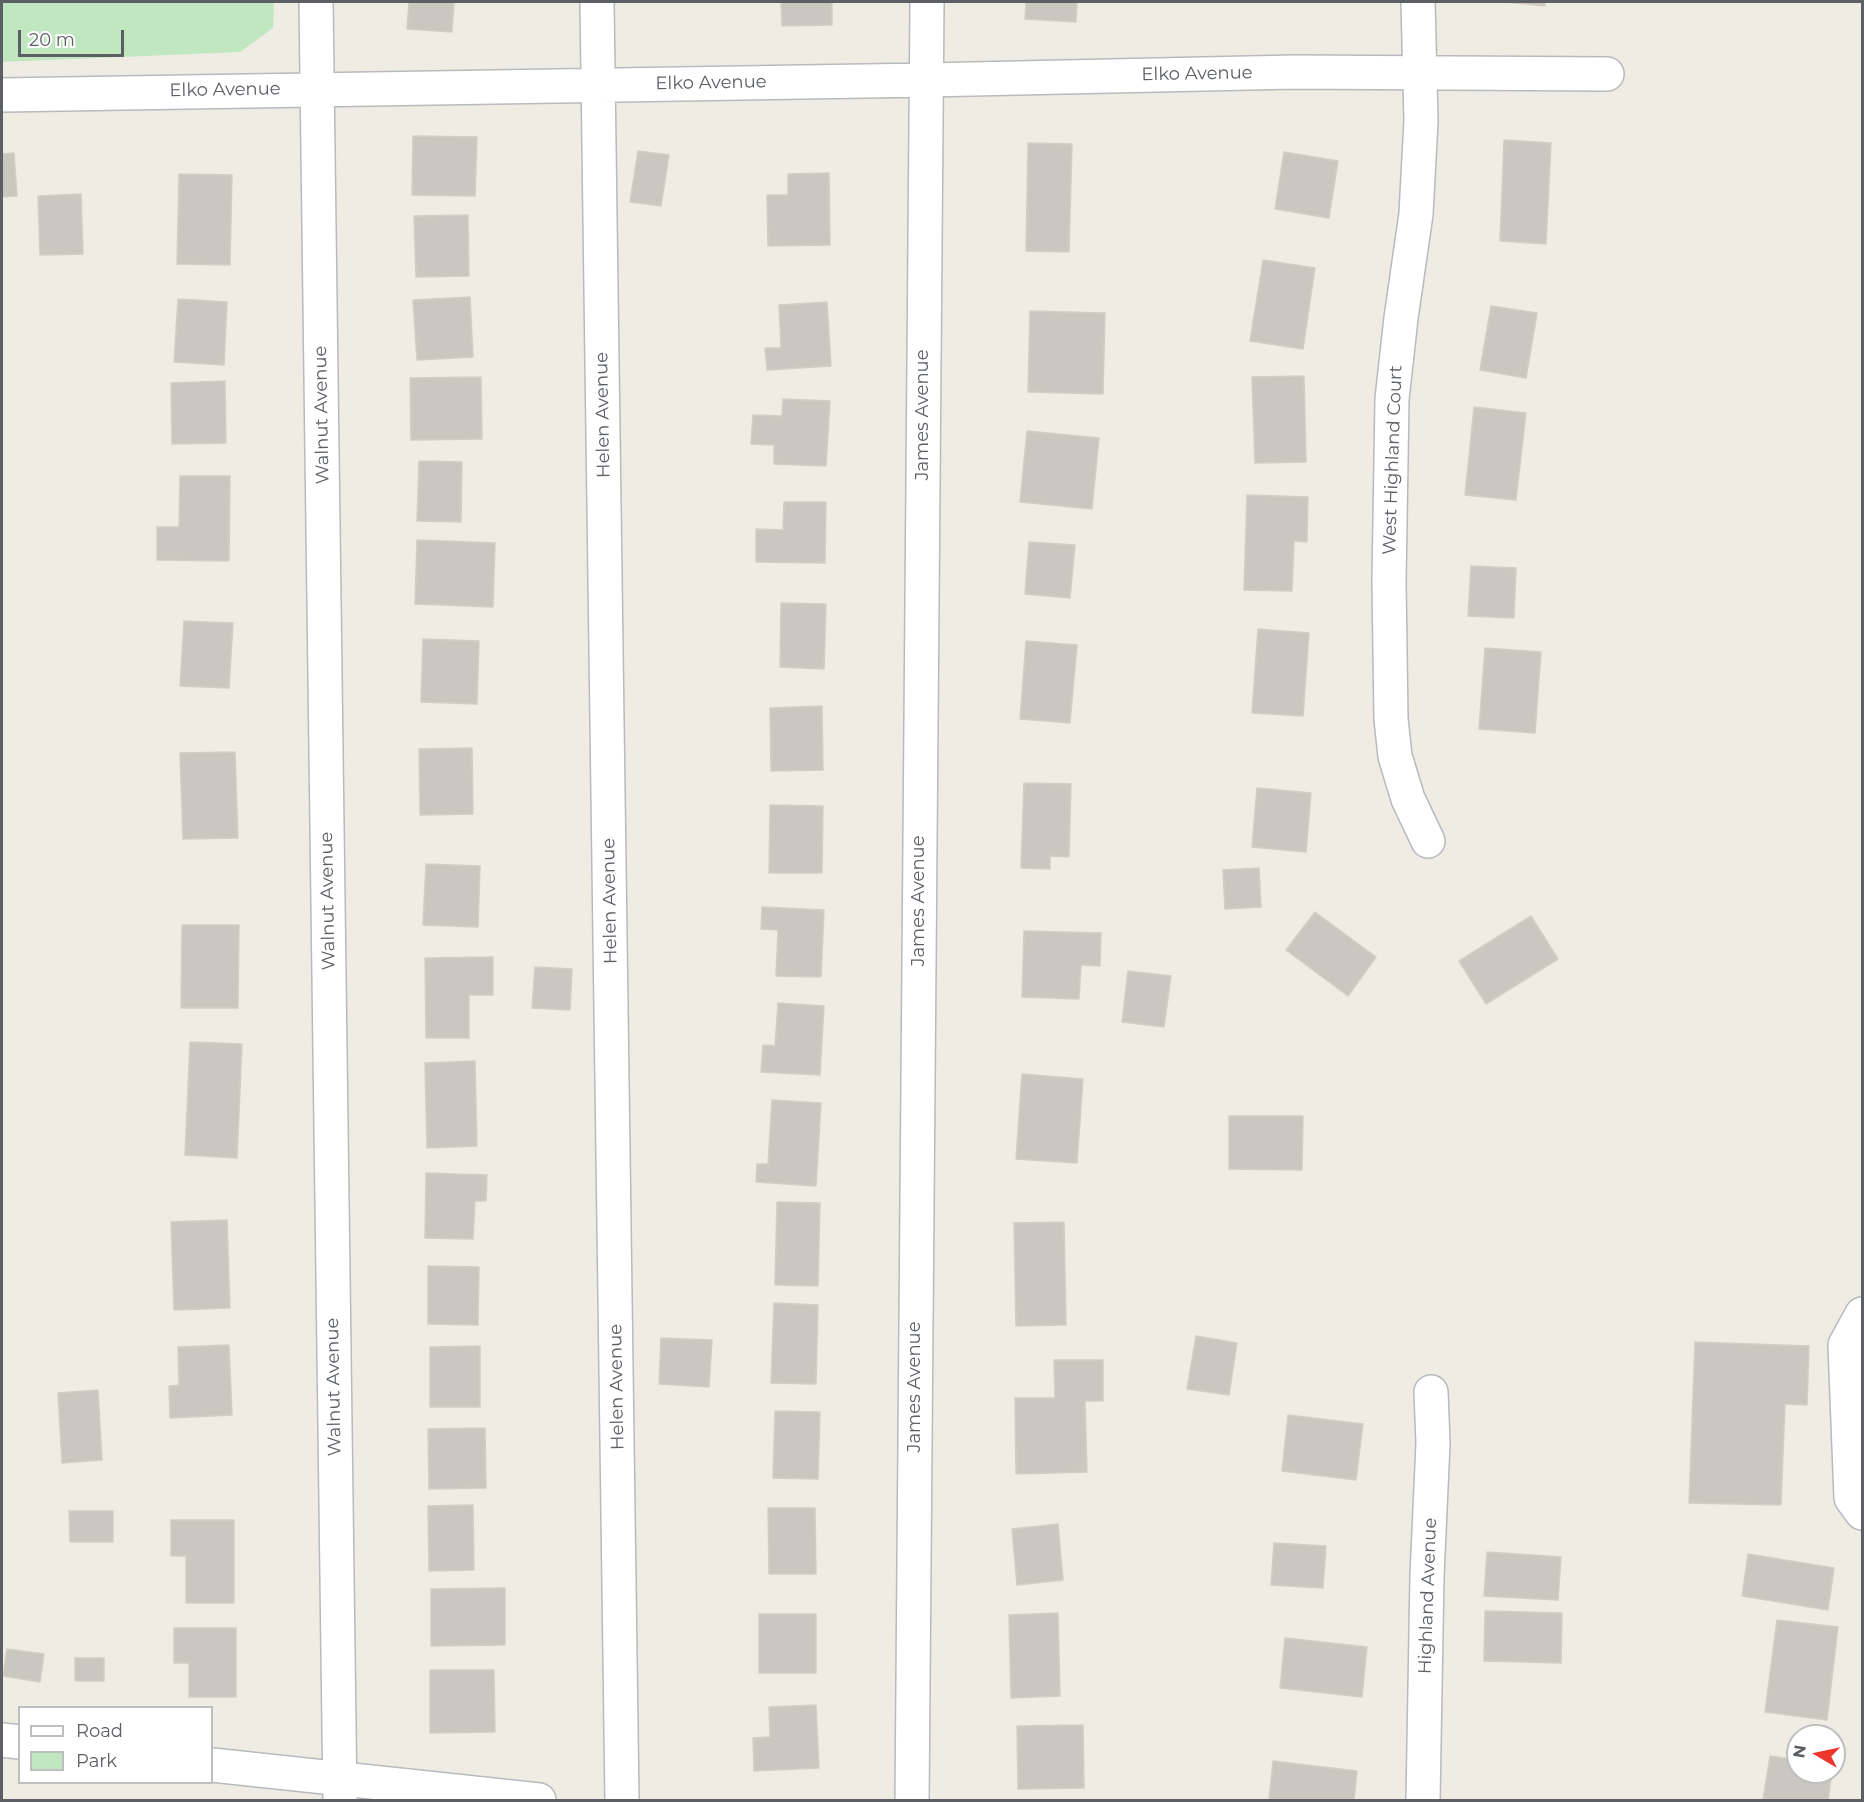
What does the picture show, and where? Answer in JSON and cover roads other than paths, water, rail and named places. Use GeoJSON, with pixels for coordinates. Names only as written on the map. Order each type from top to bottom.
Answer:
{"type":"FeatureCollection","features":[{"type":"Feature","properties":{"kind":"street","name":"Walnut Avenue"},"geometry":{"type":"LineString","coordinates":[[316,2],[339,1790]]}},
{"type":"Feature","properties":{"kind":"street","name":"Helen Avenue"},"geometry":{"type":"LineString","coordinates":[[597,2],[622,1800]]}},
{"type":"Feature","properties":{"kind":"street","name":"James Avenue"},"geometry":{"type":"LineString","coordinates":[[912,1800],[927,2]]}},
{"type":"Feature","properties":{"kind":"street","name":"West Highland Court"},"geometry":{"type":"LineString","coordinates":[[1418,2],[1421,120],[1416,214],[1392,399],[1389,582],[1391,719],[1395,756],[1408,800],[1428,841]]}},
{"type":"Feature","properties":{"kind":"street","name":"Elko Avenue"},"geometry":{"type":"LineString","coordinates":[[2,95],[1295,72],[1607,74]]}},
{"type":"Feature","properties":{"kind":"street"},"geometry":{"type":"LineString","coordinates":[[1863,1314],[1845,1345],[1851,1497],[1863,1513]]}},
{"type":"Feature","properties":{"kind":"street","name":"Highland Avenue"},"geometry":{"type":"LineString","coordinates":[[1423,1800],[1427,1576],[1433,1443],[1431,1392]]}},
{"type":"Feature","properties":{"kind":"street"},"geometry":{"type":"LineString","coordinates":[[2,1740],[18,1742]]}},
{"type":"Feature","properties":{"kind":"street"},"geometry":{"type":"LineString","coordinates":[[213,1765],[339,1790],[538,1800]]}}]}
